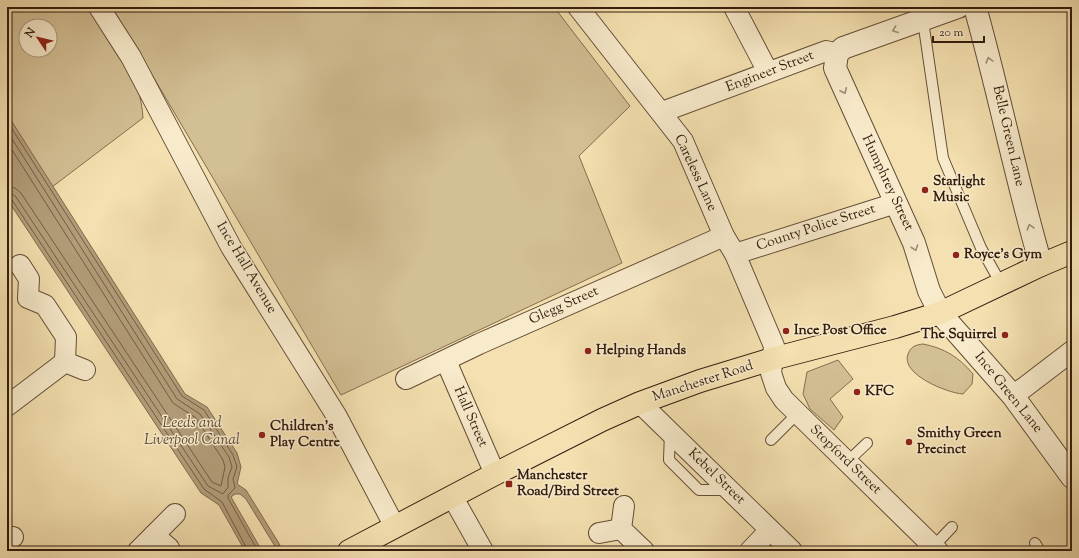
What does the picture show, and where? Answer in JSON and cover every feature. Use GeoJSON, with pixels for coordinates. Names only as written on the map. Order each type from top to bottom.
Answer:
{"type":"FeatureCollection","features":[{"type":"Feature","properties":{"kind":"highway","name":"Manchester Road"},"geometry":{"type":"LineString","coordinates":[[348,551],[495,474],[602,420],[640,403],[700,381],[772,359],[895,327],[940,313],[1041,265],[1072,252]]}},
{"type":"Feature","properties":{"kind":"street","name":"Ince Hall Avenue"},"geometry":{"type":"LineString","coordinates":[[100,7],[131,57],[232,247],[336,415],[394,527]]}},
{"type":"Feature","properties":{"kind":"street","name":"Careless Lane"},"geometry":{"type":"LineString","coordinates":[[578,7],[684,140],[724,236],[735,254],[774,346],[772,359]]}},
{"type":"Feature","properties":{"kind":"street"},"geometry":{"type":"LineString","coordinates":[[734,7],[768,72]]}},
{"type":"Feature","properties":{"kind":"street","name":"Engineer Street"},"geometry":{"type":"LineString","coordinates":[[662,112],[826,51],[836,54],[843,48],[922,13],[958,7]]}},
{"type":"Feature","properties":{"kind":"street","name":"Belle Green Lane"},"geometry":{"type":"LineString","coordinates":[[975,7],[1005,121],[1024,207],[1041,265]]}},
{"type":"Feature","properties":{"kind":"street","name":"Humphrey Street"},"geometry":{"type":"LineString","coordinates":[[836,54],[834,61],[837,76],[914,243],[929,291],[940,313]]}},
{"type":"Feature","properties":{"kind":"street","name":"County Police Street"},"geometry":{"type":"LineString","coordinates":[[735,254],[896,203]]}},
{"type":"Feature","properties":{"kind":"street","name":"Glegg Street"},"geometry":{"type":"LineString","coordinates":[[406,379],[724,236]]}},
{"type":"Feature","properties":{"kind":"street"},"geometry":{"type":"LineString","coordinates":[[20,265],[29,279],[28,298],[45,305],[66,337],[65,362]]}},
{"type":"Feature","properties":{"kind":"street","name":"Ince Green Lane"},"geometry":{"type":"LineString","coordinates":[[940,313],[1013,396],[1072,477]]}},
{"type":"Feature","properties":{"kind":"street"},"geometry":{"type":"LineString","coordinates":[[1013,396],[1072,351]]}},
{"type":"Feature","properties":{"kind":"street","name":"Stopford Street"},"geometry":{"type":"LineString","coordinates":[[772,359],[771,373],[776,388],[797,414],[936,549]]}},
{"type":"Feature","properties":{"kind":"street","name":"Hall Street"},"geometry":{"type":"LineString","coordinates":[[446,361],[495,474]]}},
{"type":"Feature","properties":{"kind":"street"},"geometry":{"type":"LineString","coordinates":[[65,362],[85,370]]}},
{"type":"Feature","properties":{"kind":"street"},"geometry":{"type":"LineString","coordinates":[[7,406],[65,362]]}},
{"type":"Feature","properties":{"kind":"street","name":"Kebel Street"},"geometry":{"type":"LineString","coordinates":[[640,403],[792,551]]}},
{"type":"Feature","properties":{"kind":"street"},"geometry":{"type":"LineString","coordinates":[[452,496],[483,551]]}},
{"type":"Feature","properties":{"kind":"street"},"geometry":{"type":"LineString","coordinates":[[621,529],[624,506]]}},
{"type":"Feature","properties":{"kind":"street"},"geometry":{"type":"LineString","coordinates":[[138,551],[161,542],[175,514]]}},
{"type":"Feature","properties":{"kind":"street"},"geometry":{"type":"LineString","coordinates":[[599,533],[621,529]]}},
{"type":"Feature","properties":{"kind":"street"},"geometry":{"type":"LineString","coordinates":[[621,529],[644,551]]}},
{"type":"Feature","properties":{"kind":"street"},"geometry":{"type":"LineString","coordinates":[[750,551],[770,530]]}},
{"type":"Feature","properties":{"kind":"lane"},"geometry":{"type":"LineString","coordinates":[[922,13],[943,158],[981,248],[1001,284]]}},
{"type":"Feature","properties":{"kind":"lane"},"geometry":{"type":"LineString","coordinates":[[771,440],[797,414]]}},
{"type":"Feature","properties":{"kind":"lane"},"geometry":{"type":"LineString","coordinates":[[847,462],[867,443]]}},
{"type":"Feature","properties":{"kind":"lane"},"geometry":{"type":"LineString","coordinates":[[936,549],[952,527]]}},
{"type":"Feature","properties":{"kind":"shaded area"},"geometry":{"type":"Polygon","coordinates":[[[7,7],[93,7],[126,60],[141,103],[143,118],[52,187],[7,114],[7,7]]]}},
{"type":"Feature","properties":{"kind":"shaded area"},"geometry":{"type":"Polygon","coordinates":[[[112,7],[554,7],[630,106],[579,156],[622,263],[341,395],[112,7]]]}},
{"type":"Feature","properties":{"kind":"shaded area"},"geometry":{"type":"Polygon","coordinates":[[[923,344],[938,348],[951,354],[973,374],[972,384],[963,394],[936,386],[926,381],[911,369],[907,361],[909,351],[914,346],[923,344]]]}},
{"type":"Feature","properties":{"kind":"shaded area"},"geometry":{"type":"Polygon","coordinates":[[[838,360],[853,379],[830,399],[843,417],[834,430],[810,409],[803,394],[807,372],[838,360]]]}},
{"type":"Feature","properties":{"kind":"water","name":"Leeds and Liverpool Canal"},"geometry":{"type":"Polygon","coordinates":[[[7,114],[185,394],[207,407],[237,453],[241,467],[237,484],[246,490],[280,545],[276,548],[246,499],[240,494],[235,494],[231,497],[262,551],[245,551],[219,505],[201,493],[7,199],[7,114]]]}},
{"type":"Feature","properties":{"kind":"place","name":"Starlight Music"},"geometry":{"type":"Point","coordinates":[925,190]}},
{"type":"Feature","properties":{"kind":"place","name":"Royce's Gym"},"geometry":{"type":"Point","coordinates":[956,255]}},
{"type":"Feature","properties":{"kind":"place","name":"Ince Post Office"},"geometry":{"type":"Point","coordinates":[786,331]}},
{"type":"Feature","properties":{"kind":"place","name":"The Squirrel"},"geometry":{"type":"Point","coordinates":[1005,335]}},
{"type":"Feature","properties":{"kind":"place","name":"Helping Hands"},"geometry":{"type":"Point","coordinates":[588,351]}},
{"type":"Feature","properties":{"kind":"place","name":"KFC"},"geometry":{"type":"Point","coordinates":[857,392]}},
{"type":"Feature","properties":{"kind":"place","name":"Children's Play Centre"},"geometry":{"type":"Point","coordinates":[262,435]}},
{"type":"Feature","properties":{"kind":"place","name":"Smithy Green Precinct"},"geometry":{"type":"Point","coordinates":[909,442]}},
{"type":"Feature","properties":{"kind":"place","name":"Manchester Road/Bird Street"},"geometry":{"type":"Point","coordinates":[509,484]}}]}
